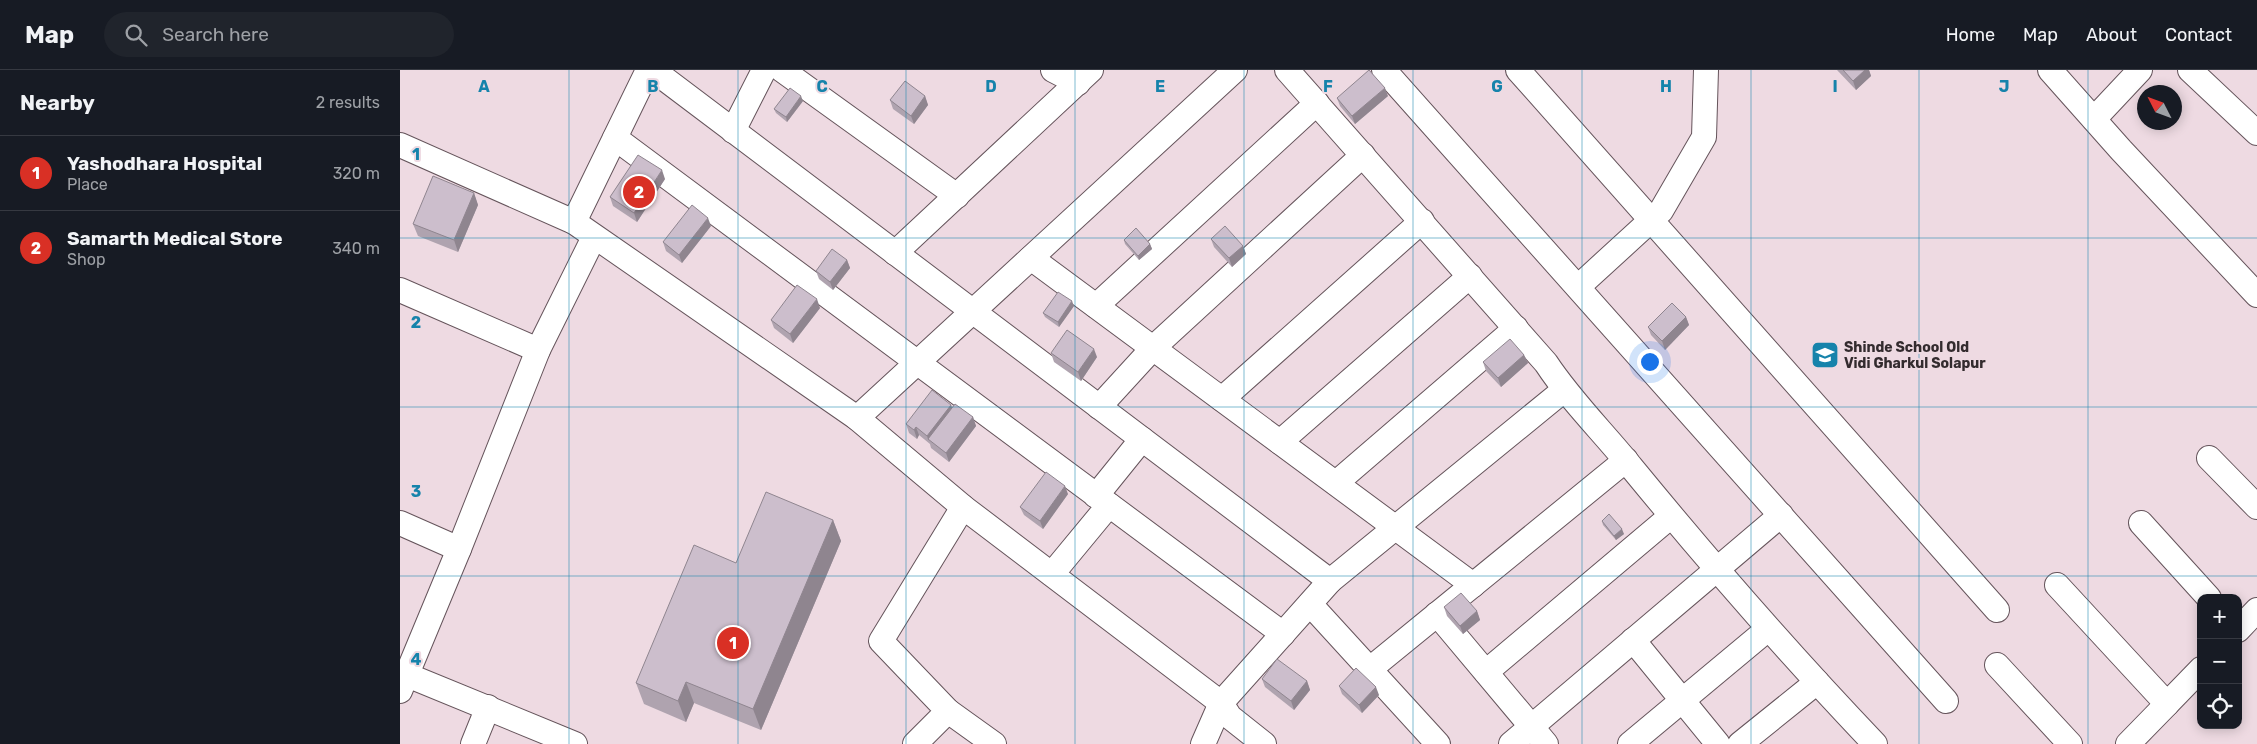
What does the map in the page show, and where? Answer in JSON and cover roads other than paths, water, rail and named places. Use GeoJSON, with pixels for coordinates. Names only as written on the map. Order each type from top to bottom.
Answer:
{"type":"FeatureCollection","features":[{"type":"Feature","properties":{"kind":"street"},"geometry":{"type":"LineString","coordinates":[[574,222],[648,70]]}},
{"type":"Feature","properties":{"kind":"street"},"geometry":{"type":"LineString","coordinates":[[653,70],[1330,581]]}},
{"type":"Feature","properties":{"kind":"street"},"geometry":{"type":"LineString","coordinates":[[733,131],[764,70]]}},
{"type":"Feature","properties":{"kind":"street"},"geometry":{"type":"LineString","coordinates":[[782,70],[956,196]]}},
{"type":"Feature","properties":{"kind":"street"},"geometry":{"type":"LineString","coordinates":[[1053,70],[1084,76]]}},
{"type":"Feature","properties":{"kind":"street"},"geometry":{"type":"LineString","coordinates":[[857,418],[1235,70]]}},
{"type":"Feature","properties":{"kind":"street"},"geometry":{"type":"LineString","coordinates":[[1287,70],[1546,362],[1564,390],[1626,460],[1768,630],[1817,682],[1864,741]]}},
{"type":"Feature","properties":{"kind":"street"},"geometry":{"type":"LineString","coordinates":[[1384,70],[1946,701]]}},
{"type":"Feature","properties":{"kind":"street"},"geometry":{"type":"LineString","coordinates":[[1518,70],[1997,610]]}},
{"type":"Feature","properties":{"kind":"street"},"geometry":{"type":"LineString","coordinates":[[1578,287],[1661,211],[1704,137],[1706,70]]}},
{"type":"Feature","properties":{"kind":"street"},"geometry":{"type":"LineString","coordinates":[[2050,70],[2257,295]]}},
{"type":"Feature","properties":{"kind":"street"},"geometry":{"type":"LineString","coordinates":[[2094,119],[2140,70]]}},
{"type":"Feature","properties":{"kind":"street"},"geometry":{"type":"LineString","coordinates":[[2190,70],[2257,134]]}},
{"type":"Feature","properties":{"kind":"street"},"geometry":{"type":"LineString","coordinates":[[896,253],[1084,76]]}},
{"type":"Feature","properties":{"kind":"street"},"geometry":{"type":"LineString","coordinates":[[1096,306],[1317,103]]}},
{"type":"Feature","properties":{"kind":"street"},"geometry":{"type":"LineString","coordinates":[[615,138],[1282,634]]}},
{"type":"Feature","properties":{"kind":"street"},"geometry":{"type":"LineString","coordinates":[[400,145],[574,222],[857,418],[964,507],[1221,703],[1230,717],[1264,744]]}},
{"type":"Feature","properties":{"kind":"street"},"geometry":{"type":"LineString","coordinates":[[1099,407],[1153,348],[1363,155]]}},
{"type":"Feature","properties":{"kind":"street"},"geometry":{"type":"LineString","coordinates":[[1222,399],[1422,221]]}},
{"type":"Feature","properties":{"kind":"street"},"geometry":{"type":"LineString","coordinates":[[575,744],[488,707],[403,683],[459,549],[538,350],[594,237]]}},
{"type":"Feature","properties":{"kind":"street"},"geometry":{"type":"LineString","coordinates":[[1031,258],[1473,585]]}},
{"type":"Feature","properties":{"kind":"street"},"geometry":{"type":"LineString","coordinates":[[1280,442],[1470,276]]}},
{"type":"Feature","properties":{"kind":"street"},"geometry":{"type":"LineString","coordinates":[[400,290],[538,350]]}},
{"type":"Feature","properties":{"kind":"street"},"geometry":{"type":"LineString","coordinates":[[1336,483],[1516,328]]}},
{"type":"Feature","properties":{"kind":"street"},"geometry":{"type":"LineString","coordinates":[[1204,744],[1221,703],[1330,581],[1564,390]]}},
{"type":"Feature","properties":{"kind":"street"},"geometry":{"type":"LineString","coordinates":[[1052,574],[1142,439]]}},
{"type":"Feature","properties":{"kind":"street"},"geometry":{"type":"LineString","coordinates":[[2209,458],[2257,507]]}},
{"type":"Feature","properties":{"kind":"street"},"geometry":{"type":"LineString","coordinates":[[1370,669],[1626,460]]}},
{"type":"Feature","properties":{"kind":"street"},"geometry":{"type":"LineString","coordinates":[[964,507],[881,641],[948,711],[994,744]]}},
{"type":"Feature","properties":{"kind":"street"},"geometry":{"type":"LineString","coordinates":[[1511,744],[1539,735],[1633,640],[1781,515]]}},
{"type":"Feature","properties":{"kind":"street"},"geometry":{"type":"LineString","coordinates":[[1486,672],[1671,516]]}},
{"type":"Feature","properties":{"kind":"street"},"geometry":{"type":"LineString","coordinates":[[400,523],[459,549]]}},
{"type":"Feature","properties":{"kind":"street"},"geometry":{"type":"LineString","coordinates":[[2141,523],[2205,594]]}},
{"type":"Feature","properties":{"kind":"street"},"geometry":{"type":"LineString","coordinates":[[2057,585],[2167,704]]}},
{"type":"Feature","properties":{"kind":"street"},"geometry":{"type":"LineString","coordinates":[[1310,604],[1438,744]]}},
{"type":"Feature","properties":{"kind":"street"},"geometry":{"type":"LineString","coordinates":[[2242,626],[2257,610]]}},
{"type":"Feature","properties":{"kind":"street"},"geometry":{"type":"LineString","coordinates":[[1438,614],[1539,735]]}},
{"type":"Feature","properties":{"kind":"street"},"geometry":{"type":"LineString","coordinates":[[1630,744],[1768,630]]}},
{"type":"Feature","properties":{"kind":"street"},"geometry":{"type":"LineString","coordinates":[[1633,640],[1718,744]]}},
{"type":"Feature","properties":{"kind":"street"},"geometry":{"type":"LineString","coordinates":[[1997,665],[2070,744]]}},
{"type":"Feature","properties":{"kind":"street"},"geometry":{"type":"LineString","coordinates":[[2128,744],[2197,673]]}},
{"type":"Feature","properties":{"kind":"street"},"geometry":{"type":"LineString","coordinates":[[1740,744],[1817,682]]}},
{"type":"Feature","properties":{"kind":"street"},"geometry":{"type":"LineString","coordinates":[[473,744],[488,707]]}},
{"type":"Feature","properties":{"kind":"street"},"geometry":{"type":"LineString","coordinates":[[915,744],[948,711]]}},
{"type":"Feature","properties":{"kind":"place","name":"Samarth Medical Store"},"geometry":{"type":"Point","coordinates":[639,192]}},
{"type":"Feature","properties":{"kind":"place","name":"Shinde School Old Vidi Gharkul Solapur"},"geometry":{"type":"Point","coordinates":[1825,355]}},
{"type":"Feature","properties":{"kind":"place","name":"Yashodhara Hospital"},"geometry":{"type":"Point","coordinates":[733,643]}}]}
